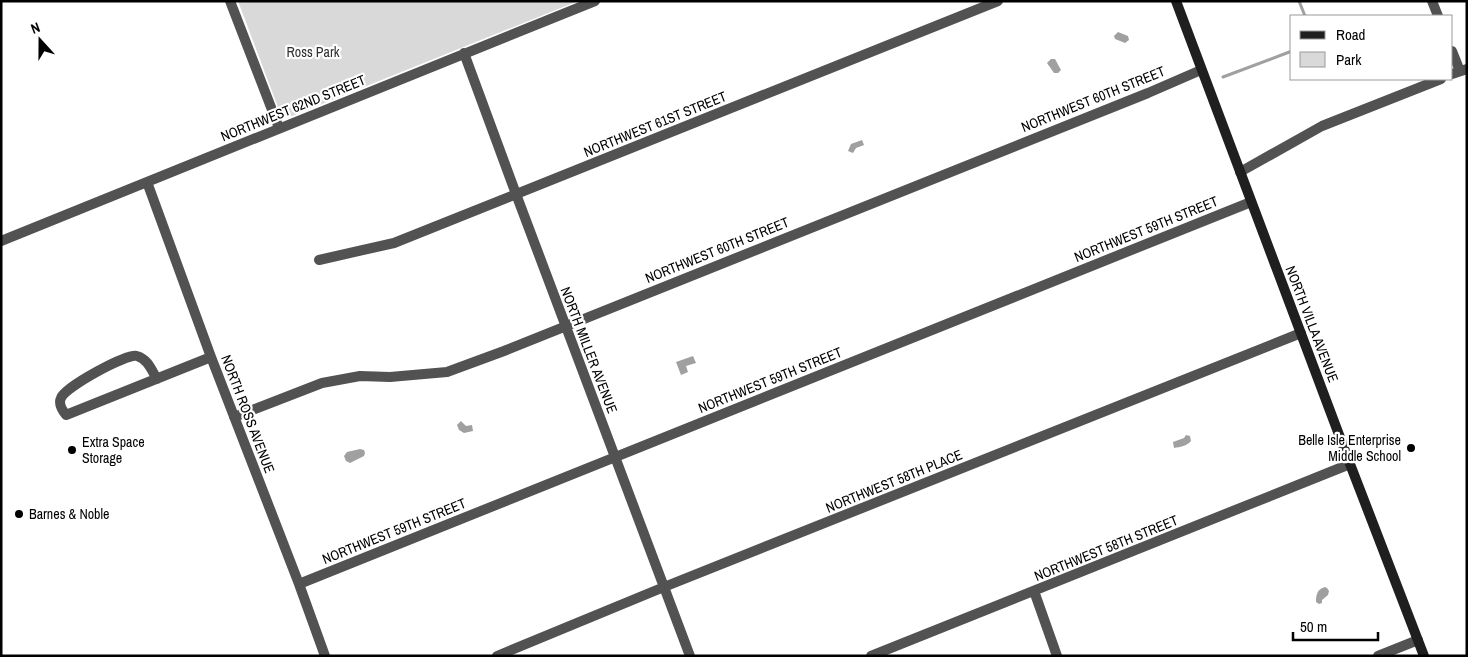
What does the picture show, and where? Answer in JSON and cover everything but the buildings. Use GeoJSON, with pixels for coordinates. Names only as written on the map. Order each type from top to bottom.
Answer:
{"type":"FeatureCollection","features":[{"type":"Feature","properties":{"kind":"street"},"geometry":{"type":"LineString","coordinates":[[230,1],[278,128]]}},
{"type":"Feature","properties":{"kind":"street","name":"NORTHWEST 62ND STREET"},"geometry":{"type":"LineString","coordinates":[[1,241],[595,1]]}},
{"type":"Feature","properties":{"kind":"street","name":"NORTHWEST 61ST STREET"},"geometry":{"type":"LineString","coordinates":[[319,260],[394,244],[998,1]]}},
{"type":"Feature","properties":{"kind":"street","name":"NORTH VILLA AVENUE"},"geometry":{"type":"LineString","coordinates":[[1176,1],[1424,656]]}},
{"type":"Feature","properties":{"kind":"street"},"geometry":{"type":"LineString","coordinates":[[1432,1],[1438,15]]}},
{"type":"Feature","properties":{"kind":"street","name":"NORTH MILLER AVENUE"},"geometry":{"type":"LineString","coordinates":[[464,53],[690,656]]}},
{"type":"Feature","properties":{"kind":"street"},"geometry":{"type":"LineString","coordinates":[[1453,54],[1459,71]]}},
{"type":"Feature","properties":{"kind":"street","name":"NORTHWEST 60TH STREET"},"geometry":{"type":"LineString","coordinates":[[234,417],[322,383],[360,376],[390,377],[447,372],[504,351],[1201,70]]}},
{"type":"Feature","properties":{"kind":"street"},"geometry":{"type":"LineString","coordinates":[[1240,172],[1322,126],[1438,80]]}},
{"type":"Feature","properties":{"kind":"street","name":"NORTH ROSS AVENUE"},"geometry":{"type":"LineString","coordinates":[[146,182],[325,656]]}},
{"type":"Feature","properties":{"kind":"street","name":"NORTHWEST 59TH STREET"},"geometry":{"type":"LineString","coordinates":[[299,584],[1251,202]]}},
{"type":"Feature","properties":{"kind":"street","name":"NORTHWEST 58TH PLACE"},"geometry":{"type":"LineString","coordinates":[[497,656],[664,587],[1301,333]]}},
{"type":"Feature","properties":{"kind":"street"},"geometry":{"type":"LineString","coordinates":[[157,379],[150,366],[142,358],[133,356],[83,379],[64,392],[60,404],[66,415],[211,358]]}},
{"type":"Feature","properties":{"kind":"street","name":"NORTHWEST 58TH STREET"},"geometry":{"type":"LineString","coordinates":[[871,656],[1350,464]]}},
{"type":"Feature","properties":{"kind":"street"},"geometry":{"type":"LineString","coordinates":[[1034,591],[1058,656]]}},
{"type":"Feature","properties":{"kind":"street"},"geometry":{"type":"LineString","coordinates":[[1378,656],[1418,640]]}},
{"type":"Feature","properties":{"kind":"green space","name":"Ross Park"},"geometry":{"type":"Polygon","coordinates":[[[238,1],[578,1],[292,116],[284,114],[279,110],[238,1]]]}},
{"type":"Feature","properties":{"kind":"shaded area"},"geometry":{"type":"Polygon","coordinates":[[[1118,32],[1128,36],[1129,40],[1125,43],[1115,39],[1114,36],[1118,32]]]}},
{"type":"Feature","properties":{"kind":"shaded area"},"geometry":{"type":"Polygon","coordinates":[[[1051,59],[1055,59],[1061,70],[1058,73],[1054,73],[1047,63],[1051,59]]]}},
{"type":"Feature","properties":{"kind":"shaded area"},"geometry":{"type":"Polygon","coordinates":[[[862,140],[864,145],[856,148],[853,153],[848,151],[851,144],[862,140]]]}},
{"type":"Feature","properties":{"kind":"shaded area"},"geometry":{"type":"Polygon","coordinates":[[[693,356],[696,363],[686,366],[688,372],[681,375],[676,362],[693,356]]]}},
{"type":"Feature","properties":{"kind":"shaded area"},"geometry":{"type":"Polygon","coordinates":[[[461,421],[466,426],[472,425],[473,431],[464,433],[459,430],[457,425],[461,421]]]}},
{"type":"Feature","properties":{"kind":"shaded area"},"geometry":{"type":"Polygon","coordinates":[[[1186,435],[1190,436],[1191,441],[1181,447],[1174,448],[1173,442],[1184,438],[1186,435]]]}},
{"type":"Feature","properties":{"kind":"shaded area"},"geometry":{"type":"Polygon","coordinates":[[[364,450],[364,456],[350,463],[346,461],[344,456],[347,452],[364,450]]]}},
{"type":"Feature","properties":{"kind":"shaded area"},"geometry":{"type":"Polygon","coordinates":[[[1325,587],[1329,591],[1328,595],[1319,604],[1316,602],[1317,595],[1320,589],[1325,587]]]}},
{"type":"Feature","properties":{"kind":"waterway"},"geometry":{"type":"LineString","coordinates":[[1299,1],[1305,15]]}},
{"type":"Feature","properties":{"kind":"waterway"},"geometry":{"type":"LineString","coordinates":[[1223,77],[1290,52]]}},
{"type":"Feature","properties":{"kind":"place","name":"Belle Isle Enterprise Middle School"},"geometry":{"type":"Point","coordinates":[1411,448]}},
{"type":"Feature","properties":{"kind":"place","name":"Extra Space Storage"},"geometry":{"type":"Point","coordinates":[72,450]}},
{"type":"Feature","properties":{"kind":"place","name":"Barnes & Noble"},"geometry":{"type":"Point","coordinates":[19,514]}}]}
